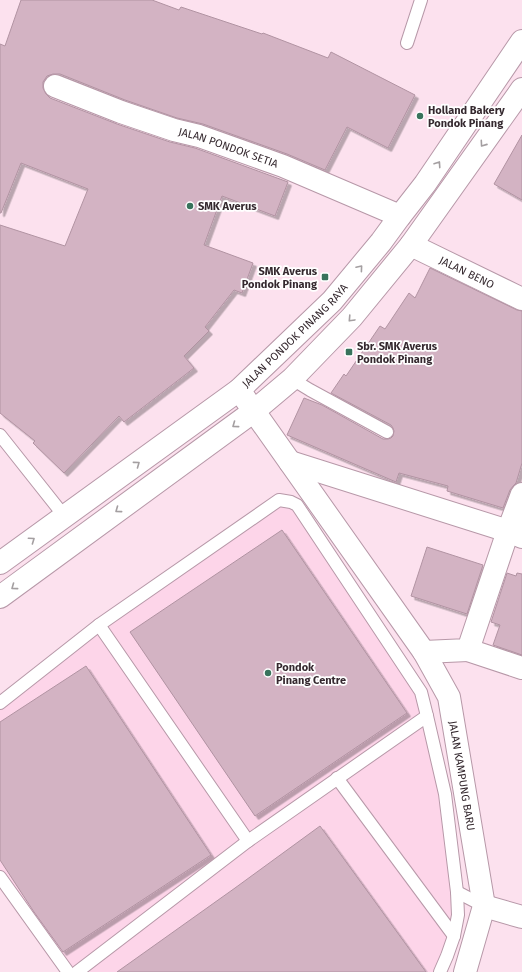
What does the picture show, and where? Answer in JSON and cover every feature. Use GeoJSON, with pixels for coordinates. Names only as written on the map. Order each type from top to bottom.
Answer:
{"type":"FeatureCollection","features":[{"type":"Feature","properties":{"kind":"street","name":"JALAN PONDOK PINANG RAYA"},"geometry":{"type":"LineString","coordinates":[[0,563],[239,390],[332,300],[381,242],[425,184],[522,41]]}},
{"type":"Feature","properties":{"kind":"street","name":"JALAN PONDOK SETIA"},"geometry":{"type":"LineString","coordinates":[[55,86],[121,112],[174,130],[199,136],[283,166],[400,216]]}},
{"type":"Feature","properties":{"kind":"street"},"geometry":{"type":"LineString","coordinates":[[0,597],[254,411],[292,379],[352,317],[406,252],[522,89]]}},
{"type":"Feature","properties":{"kind":"street","name":"JALAN BENO"},"geometry":{"type":"LineString","coordinates":[[381,242],[522,299]]}},
{"type":"Feature","properties":{"kind":"street","name":"JALAN KAMPUNG BARU"},"geometry":{"type":"LineString","coordinates":[[239,390],[424,652],[449,697],[484,906],[465,972]]}},
{"type":"Feature","properties":{"kind":"street"},"geometry":{"type":"LineString","coordinates":[[290,462],[515,534]]}},
{"type":"Feature","properties":{"kind":"street"},"geometry":{"type":"LineString","coordinates":[[468,650],[515,534],[522,494]]}},
{"type":"Feature","properties":{"kind":"street"},"geometry":{"type":"LineString","coordinates":[[424,652],[468,650],[522,668]]}},
{"type":"Feature","properties":{"kind":"street"},"geometry":{"type":"LineString","coordinates":[[484,906],[522,917]]}},
{"type":"Feature","properties":{"kind":"lane"},"geometry":{"type":"LineString","coordinates":[[407,43],[421,0]]}},
{"type":"Feature","properties":{"kind":"lane"},"geometry":{"type":"LineString","coordinates":[[292,379],[387,432]]}},
{"type":"Feature","properties":{"kind":"lane"},"geometry":{"type":"LineString","coordinates":[[0,435],[65,516]]}},
{"type":"Feature","properties":{"kind":"lane"},"geometry":{"type":"LineString","coordinates":[[0,703],[99,625],[279,500],[291,502],[297,505],[421,692],[445,794],[457,892],[458,916],[454,936],[440,972]]}},
{"type":"Feature","properties":{"kind":"lane"},"geometry":{"type":"LineString","coordinates":[[99,625],[248,841]]}},
{"type":"Feature","properties":{"kind":"lane"},"geometry":{"type":"LineString","coordinates":[[77,972],[248,841],[427,716]]}},
{"type":"Feature","properties":{"kind":"lane"},"geometry":{"type":"LineString","coordinates":[[337,778],[454,936]]}},
{"type":"Feature","properties":{"kind":"lane"},"geometry":{"type":"LineString","coordinates":[[0,878],[68,972]]}},
{"type":"Feature","properties":{"kind":"lane"},"geometry":{"type":"LineString","coordinates":[[457,892],[484,906]]}},
{"type":"Feature","properties":{"kind":"shaded area"},"geometry":{"type":"Polygon","coordinates":[[[279,500],[291,502],[421,692],[457,892],[440,972],[68,972],[0,877],[0,703],[279,500]]]}},
{"type":"Feature","properties":{"kind":"building"},"geometry":{"type":"Polygon","coordinates":[[[21,0],[152,0],[179,10],[181,7],[262,34],[263,33],[328,58],[331,52],[415,95],[388,148],[347,127],[325,170],[287,154],[203,124],[177,118],[125,100],[60,74],[47,76],[43,82],[43,88],[50,98],[117,124],[170,142],[195,148],[288,182],[275,216],[222,196],[204,245],[253,263],[242,293],[234,290],[205,327],[209,331],[184,356],[194,368],[124,422],[119,416],[64,473],[33,443],[35,441],[0,413],[0,225],[65,246],[88,189],[21,163],[0,213],[0,44],[5,46],[21,0]]]}},
{"type":"Feature","properties":{"kind":"building"},"geometry":{"type":"Polygon","coordinates":[[[522,135],[522,200],[494,184],[522,135]]]}},
{"type":"Feature","properties":{"kind":"building"},"geometry":{"type":"Polygon","coordinates":[[[430,268],[517,310],[522,311],[522,463],[516,483],[510,490],[503,508],[447,491],[448,486],[399,473],[396,482],[287,435],[304,398],[322,405],[383,439],[388,439],[393,436],[394,431],[391,425],[331,393],[344,374],[346,376],[380,326],[385,329],[409,293],[415,298],[430,268]]]}},
{"type":"Feature","properties":{"kind":"building","name":"Pondok Pinang Centre"},"geometry":{"type":"Polygon","coordinates":[[[282,530],[407,713],[255,816],[130,632],[282,530]]]}},
{"type":"Feature","properties":{"kind":"building"},"geometry":{"type":"Polygon","coordinates":[[[427,547],[483,565],[467,614],[411,596],[427,547]]]}},
{"type":"Feature","properties":{"kind":"building"},"geometry":{"type":"Polygon","coordinates":[[[507,573],[516,576],[517,573],[522,574],[522,655],[493,645],[500,625],[491,622],[507,573]]]}},
{"type":"Feature","properties":{"kind":"building"},"geometry":{"type":"Polygon","coordinates":[[[86,666],[211,855],[63,952],[34,912],[0,860],[0,722],[86,666]]]}},
{"type":"Feature","properties":{"kind":"building"},"geometry":{"type":"Polygon","coordinates":[[[320,826],[426,972],[117,972],[235,888],[320,826]]]}},
{"type":"Feature","properties":{"kind":"place","name":"Holland Bakery Pondok Pinang"},"geometry":{"type":"Point","coordinates":[420,116]}},
{"type":"Feature","properties":{"kind":"place","name":"SMK Averus"},"geometry":{"type":"Point","coordinates":[190,206]}},
{"type":"Feature","properties":{"kind":"place","name":"SMK Averus Pondok Pinang"},"geometry":{"type":"Point","coordinates":[325,277]}},
{"type":"Feature","properties":{"kind":"place","name":"Sbr. SMK Averus Pondok Pinang"},"geometry":{"type":"Point","coordinates":[349,352]}},
{"type":"Feature","properties":{"kind":"place","name":"Pondok Pinang Centre"},"geometry":{"type":"Point","coordinates":[268,673]}}]}
